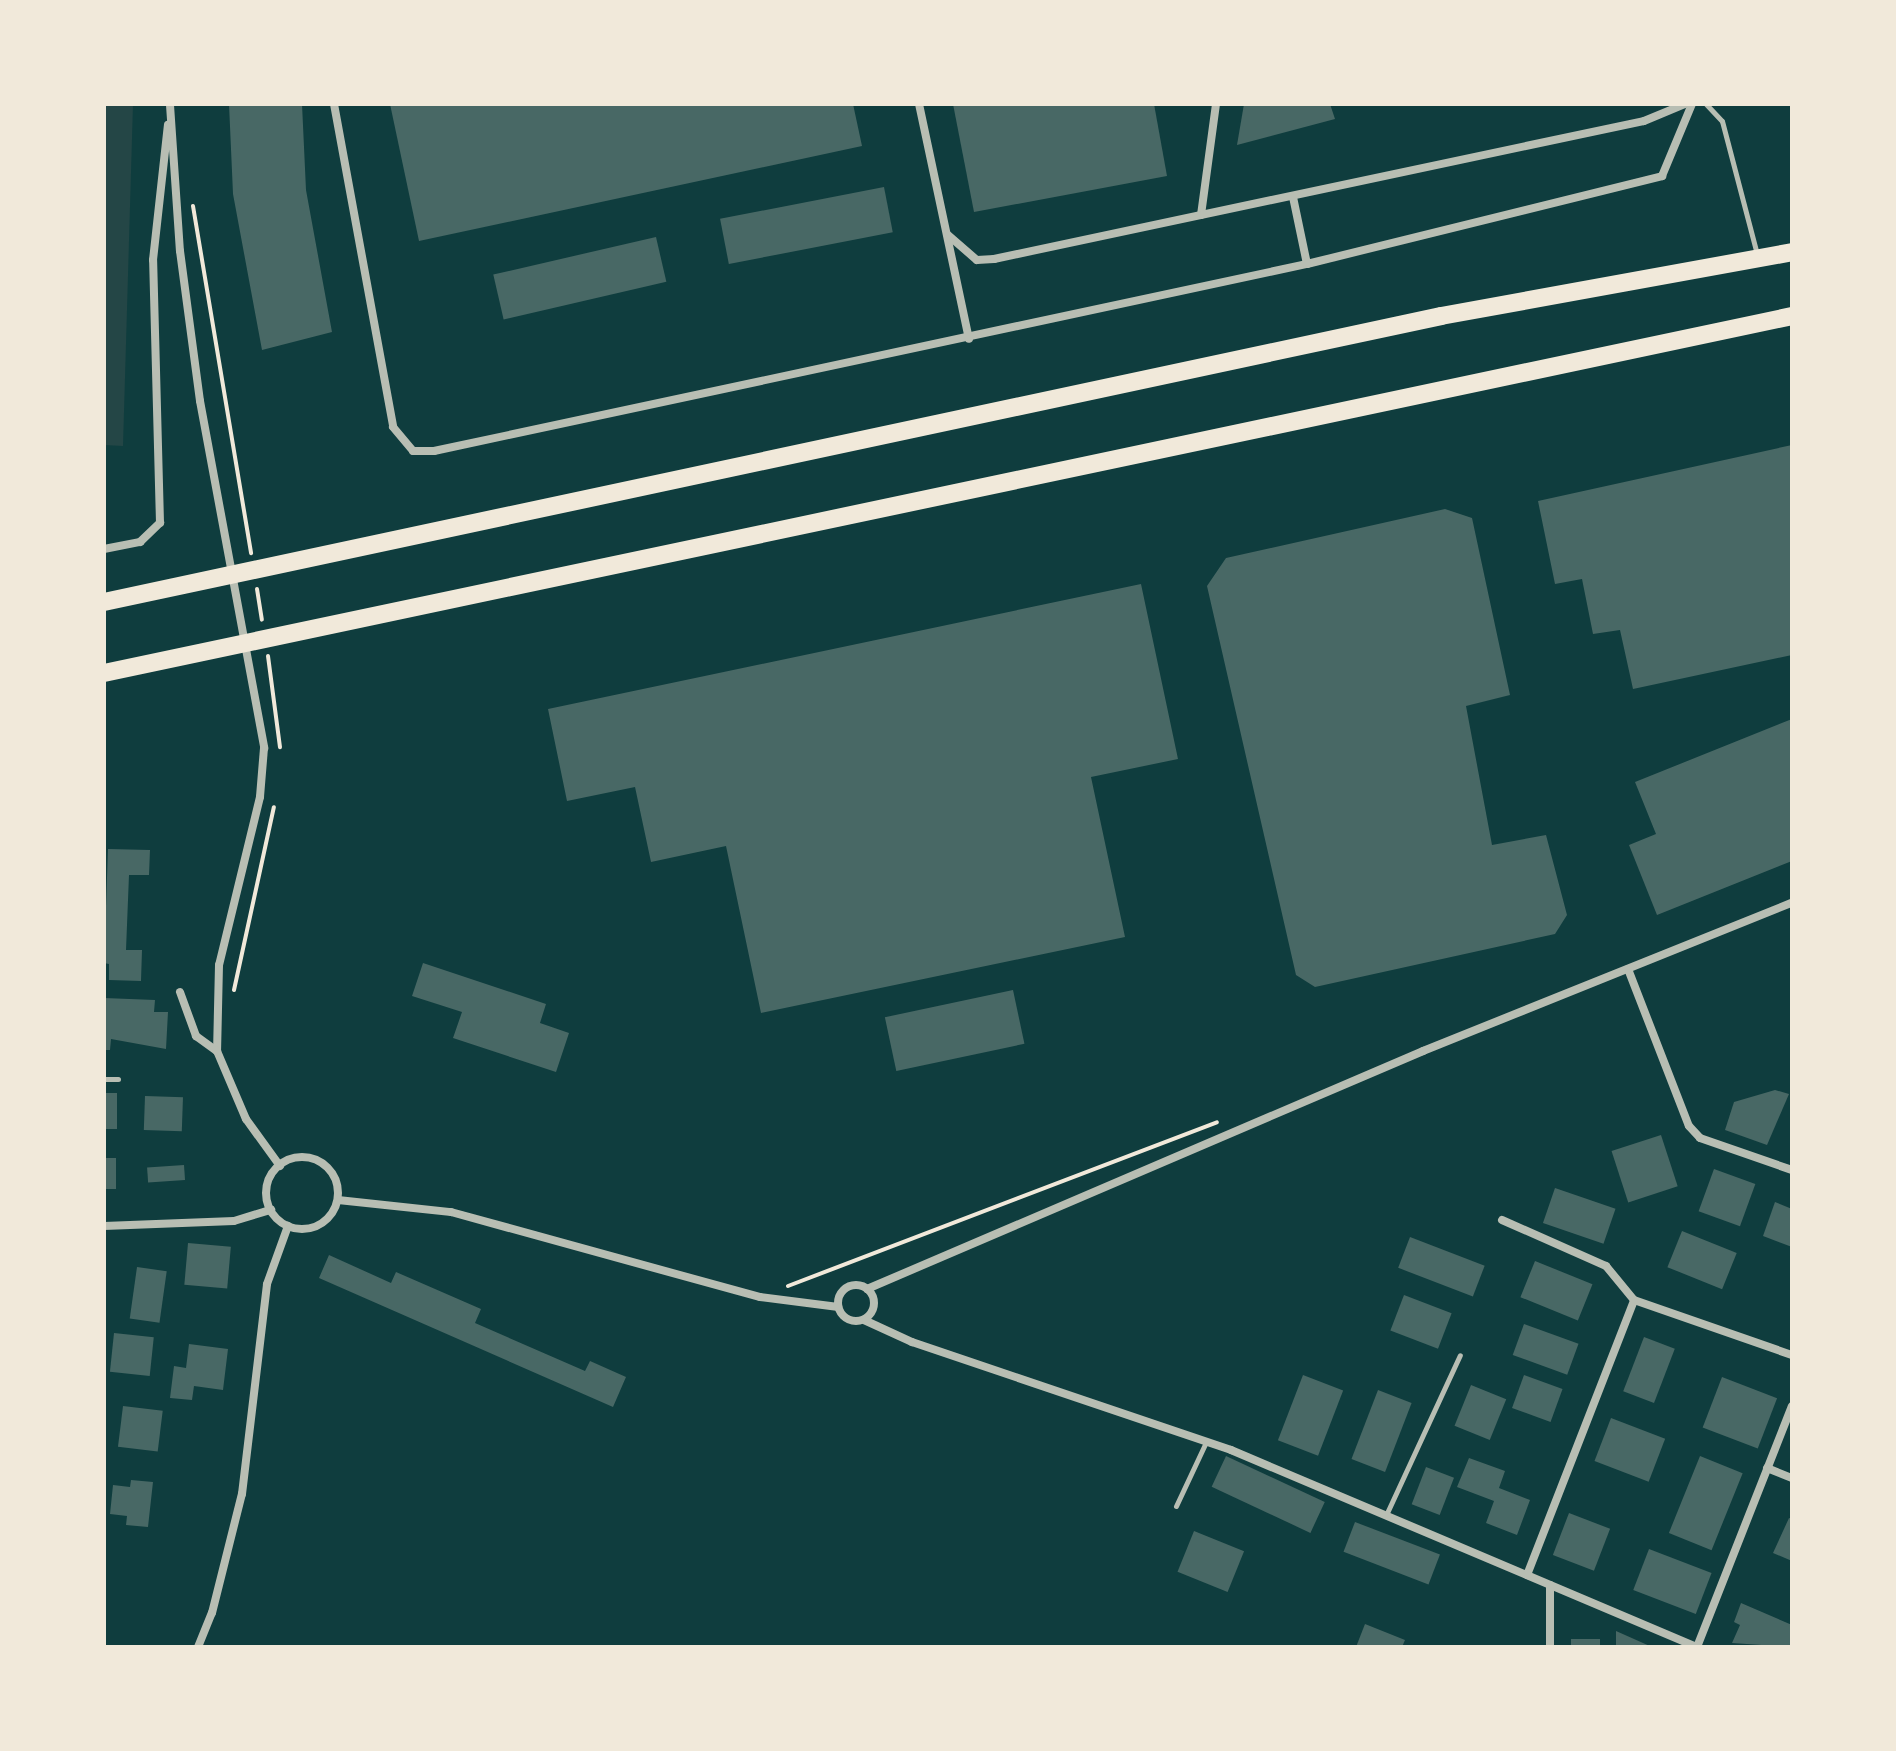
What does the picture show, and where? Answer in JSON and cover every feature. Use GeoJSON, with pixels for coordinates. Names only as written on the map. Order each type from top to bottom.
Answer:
{"type":"FeatureCollection","features":[{"type":"Feature","properties":{"kind":"highway"},"geometry":{"type":"LineString","coordinates":[[104,602],[1425,319],[1792,252]]}},
{"type":"Feature","properties":{"kind":"highway"},"geometry":{"type":"LineString","coordinates":[[104,673],[1792,316]]}},
{"type":"Feature","properties":{"kind":"street"},"geometry":{"type":"LineString","coordinates":[[334,104],[393,427],[413,451],[434,451],[969,339],[1307,264],[1662,176],[1692,104]]}},
{"type":"Feature","properties":{"kind":"street"},"geometry":{"type":"LineString","coordinates":[[919,104],[969,339]]}},
{"type":"Feature","properties":{"kind":"street"},"geometry":{"type":"LineString","coordinates":[[1201,215],[1216,104]]}},
{"type":"Feature","properties":{"kind":"street"},"geometry":{"type":"LineString","coordinates":[[948,235],[977,260],[994,259],[1644,121],[1685,104]]}},
{"type":"Feature","properties":{"kind":"street"},"geometry":{"type":"LineString","coordinates":[[170,105],[180,251],[200,401],[254,678],[264,748],[260,797],[219,965],[217,1051],[240,1108],[280,1166]]}},
{"type":"Feature","properties":{"kind":"street"},"geometry":{"type":"LineString","coordinates":[[104,549],[140,542],[160,523],[153,260],[170,105]]}},
{"type":"Feature","properties":{"kind":"street"},"geometry":{"type":"LineString","coordinates":[[1293,197],[1307,264]]}},
{"type":"Feature","properties":{"kind":"street"},"geometry":{"type":"LineString","coordinates":[[838,1307],[845,1288],[867,1289],[1792,903]]}},
{"type":"Feature","properties":{"kind":"street"},"geometry":{"type":"LineString","coordinates":[[1628,969],[1689,1126],[1700,1138],[1792,1170]]}},
{"type":"Feature","properties":{"kind":"street"},"geometry":{"type":"LineString","coordinates":[[180,992],[196,1036],[217,1051]]}},
{"type":"Feature","properties":{"kind":"street"},"geometry":{"type":"LineString","coordinates":[[300,1157],[321,1162],[335,1179],[338,1200],[324,1221],[313,1228],[288,1226],[271,1210],[267,1186],[280,1166],[300,1157]]}},
{"type":"Feature","properties":{"kind":"street"},"geometry":{"type":"LineString","coordinates":[[338,1200],[451,1212],[760,1297],[838,1307],[846,1319],[864,1320],[912,1342],[1206,1442],[1697,1647],[1792,1406]]}},
{"type":"Feature","properties":{"kind":"street"},"geometry":{"type":"LineString","coordinates":[[104,1226],[234,1221],[271,1210]]}},
{"type":"Feature","properties":{"kind":"street"},"geometry":{"type":"LineString","coordinates":[[1502,1220],[1606,1266],[1634,1300],[1792,1355]]}},
{"type":"Feature","properties":{"kind":"street"},"geometry":{"type":"LineString","coordinates":[[198,1647],[212,1613],[242,1494],[267,1284],[288,1226]]}},
{"type":"Feature","properties":{"kind":"street"},"geometry":{"type":"LineString","coordinates":[[864,1320],[874,1303],[867,1289]]}},
{"type":"Feature","properties":{"kind":"street"},"geometry":{"type":"LineString","coordinates":[[1527,1575],[1634,1300]]}},
{"type":"Feature","properties":{"kind":"street"},"geometry":{"type":"LineString","coordinates":[[1767,1468],[1792,1478]]}},
{"type":"Feature","properties":{"kind":"street"},"geometry":{"type":"LineString","coordinates":[[1550,1585],[1550,1647]]}},
{"type":"Feature","properties":{"kind":"lane"},"geometry":{"type":"LineString","coordinates":[[1706,104],[1722,121],[1758,259]]}},
{"type":"Feature","properties":{"kind":"lane"},"geometry":{"type":"LineString","coordinates":[[104,1079],[118,1079]]}},
{"type":"Feature","properties":{"kind":"lane"},"geometry":{"type":"LineString","coordinates":[[1386,1515],[1460,1355]]}},
{"type":"Feature","properties":{"kind":"lane"},"geometry":{"type":"LineString","coordinates":[[1176,1506],[1206,1442]]}},
{"type":"Feature","properties":{"kind":"path"},"geometry":{"type":"LineString","coordinates":[[192,200],[222,396],[251,555]]}},
{"type":"Feature","properties":{"kind":"path"},"geometry":{"type":"LineString","coordinates":[[256,585],[264,629]]}},
{"type":"Feature","properties":{"kind":"path"},"geometry":{"type":"LineString","coordinates":[[266,644],[279,758]]}},
{"type":"Feature","properties":{"kind":"path"},"geometry":{"type":"LineString","coordinates":[[232,1000],[275,803]]}},
{"type":"Feature","properties":{"kind":"shaded area"},"geometry":{"type":"Polygon","coordinates":[[[104,104],[133,104],[123,446],[104,445],[104,104]]]}},
{"type":"Feature","properties":{"kind":"building"},"geometry":{"type":"Polygon","coordinates":[[[229,104],[302,104],[306,190],[332,332],[262,350],[233,194],[229,104]]]}},
{"type":"Feature","properties":{"kind":"building"},"geometry":{"type":"Polygon","coordinates":[[[390,104],[853,104],[862,146],[419,241],[390,104]]]}},
{"type":"Feature","properties":{"kind":"building"},"geometry":{"type":"Polygon","coordinates":[[[953,104],[1154,104],[1167,176],[974,212],[953,104]]]}},
{"type":"Feature","properties":{"kind":"building"},"geometry":{"type":"Polygon","coordinates":[[[1244,104],[1330,104],[1335,119],[1237,145],[1244,104]]]}},
{"type":"Feature","properties":{"kind":"building"},"geometry":{"type":"Polygon","coordinates":[[[884,187],[893,232],[729,264],[720,219],[884,187]]]}},
{"type":"Feature","properties":{"kind":"building"},"geometry":{"type":"Polygon","coordinates":[[[656,237],[666,282],[504,319],[493,275],[656,237]]]}},
{"type":"Feature","properties":{"kind":"building"},"geometry":{"type":"Polygon","coordinates":[[[1792,445],[1792,655],[1633,689],[1620,630],[1593,634],[1582,579],[1555,584],[1538,501],[1792,445]]]}},
{"type":"Feature","properties":{"kind":"building"},"geometry":{"type":"Polygon","coordinates":[[[1445,509],[1472,518],[1510,695],[1466,706],[1492,845],[1546,835],[1567,915],[1555,934],[1315,987],[1296,975],[1207,586],[1226,558],[1445,509]]]}},
{"type":"Feature","properties":{"kind":"building"},"geometry":{"type":"Polygon","coordinates":[[[1141,584],[1178,759],[1091,777],[1125,937],[761,1013],[726,846],[651,862],[635,787],[567,801],[548,709],[1141,584]]]}},
{"type":"Feature","properties":{"kind":"building"},"geometry":{"type":"Polygon","coordinates":[[[1792,719],[1792,861],[1657,915],[1629,845],[1656,834],[1635,782],[1792,719]]]}},
{"type":"Feature","properties":{"kind":"building"},"geometry":{"type":"Polygon","coordinates":[[[108,849],[150,850],[149,875],[129,875],[126,950],[142,950],[141,981],[109,980],[109,964],[104,963],[108,849]]]}},
{"type":"Feature","properties":{"kind":"building"},"geometry":{"type":"Polygon","coordinates":[[[423,963],[546,1004],[540,1023],[569,1033],[556,1072],[453,1038],[462,1012],[412,996],[423,963]]]}},
{"type":"Feature","properties":{"kind":"building"},"geometry":{"type":"Polygon","coordinates":[[[1013,990],[1024,1044],[896,1071],[885,1017],[1013,990]]]}},
{"type":"Feature","properties":{"kind":"building"},"geometry":{"type":"Polygon","coordinates":[[[104,998],[155,1000],[154,1012],[168,1012],[166,1049],[111,1039],[110,1050],[104,1050],[104,998]]]}},
{"type":"Feature","properties":{"kind":"building"},"geometry":{"type":"Polygon","coordinates":[[[1775,1090],[1789,1094],[1767,1145],[1725,1130],[1734,1102],[1775,1090]]]}},
{"type":"Feature","properties":{"kind":"building"},"geometry":{"type":"Polygon","coordinates":[[[104,1093],[117,1093],[117,1129],[104,1129],[104,1093]]]}},
{"type":"Feature","properties":{"kind":"building"},"geometry":{"type":"Polygon","coordinates":[[[145,1096],[183,1097],[182,1131],[144,1130],[145,1096]]]}},
{"type":"Feature","properties":{"kind":"building"},"geometry":{"type":"Polygon","coordinates":[[[1661,1135],[1678,1186],[1628,1202],[1612,1151],[1661,1135]]]}},
{"type":"Feature","properties":{"kind":"building"},"geometry":{"type":"Polygon","coordinates":[[[104,1158],[116,1158],[116,1189],[104,1189],[104,1158]]]}},
{"type":"Feature","properties":{"kind":"building"},"geometry":{"type":"Polygon","coordinates":[[[184,1165],[185,1180],[148,1183],[147,1168],[184,1165]]]}},
{"type":"Feature","properties":{"kind":"building"},"geometry":{"type":"Polygon","coordinates":[[[1714,1169],[1755,1184],[1740,1226],[1699,1211],[1714,1169]]]}},
{"type":"Feature","properties":{"kind":"building"},"geometry":{"type":"Polygon","coordinates":[[[1555,1188],[1616,1209],[1603,1244],[1543,1223],[1555,1188]]]}},
{"type":"Feature","properties":{"kind":"building"},"geometry":{"type":"Polygon","coordinates":[[[1775,1202],[1792,1209],[1792,1247],[1763,1236],[1775,1202]]]}},
{"type":"Feature","properties":{"kind":"building"},"geometry":{"type":"Polygon","coordinates":[[[1682,1231],[1737,1253],[1722,1289],[1667,1267],[1682,1231]]]}},
{"type":"Feature","properties":{"kind":"building"},"geometry":{"type":"Polygon","coordinates":[[[1410,1237],[1485,1266],[1473,1296],[1398,1268],[1410,1237]]]}},
{"type":"Feature","properties":{"kind":"building"},"geometry":{"type":"Polygon","coordinates":[[[188,1243],[231,1247],[227,1289],[184,1285],[188,1243]]]}},
{"type":"Feature","properties":{"kind":"building"},"geometry":{"type":"Polygon","coordinates":[[[329,1255],[391,1283],[396,1272],[481,1309],[475,1323],[585,1371],[590,1361],[626,1377],[613,1407],[319,1278],[329,1255]]]}},
{"type":"Feature","properties":{"kind":"building"},"geometry":{"type":"Polygon","coordinates":[[[1535,1261],[1592,1284],[1578,1320],[1520,1297],[1535,1261]]]}},
{"type":"Feature","properties":{"kind":"building"},"geometry":{"type":"Polygon","coordinates":[[[137,1267],[167,1271],[159,1323],[130,1318],[137,1267]]]}},
{"type":"Feature","properties":{"kind":"building"},"geometry":{"type":"Polygon","coordinates":[[[1404,1295],[1452,1313],[1438,1349],[1390,1330],[1404,1295]]]}},
{"type":"Feature","properties":{"kind":"building"},"geometry":{"type":"Polygon","coordinates":[[[1524,1324],[1579,1344],[1567,1375],[1513,1355],[1524,1324]]]}},
{"type":"Feature","properties":{"kind":"building"},"geometry":{"type":"Polygon","coordinates":[[[114,1333],[154,1337],[150,1376],[110,1372],[114,1333]]]}},
{"type":"Feature","properties":{"kind":"building"},"geometry":{"type":"Polygon","coordinates":[[[1644,1337],[1675,1349],[1654,1403],[1623,1391],[1644,1337]]]}},
{"type":"Feature","properties":{"kind":"building"},"geometry":{"type":"Polygon","coordinates":[[[189,1344],[228,1349],[223,1390],[194,1386],[192,1400],[170,1398],[174,1366],[186,1368],[189,1344]]]}},
{"type":"Feature","properties":{"kind":"building"},"geometry":{"type":"Polygon","coordinates":[[[1303,1375],[1343,1390],[1318,1456],[1278,1440],[1303,1375]]]}},
{"type":"Feature","properties":{"kind":"building"},"geometry":{"type":"Polygon","coordinates":[[[1524,1375],[1563,1389],[1551,1422],[1512,1408],[1524,1375]]]}},
{"type":"Feature","properties":{"kind":"building"},"geometry":{"type":"Polygon","coordinates":[[[1722,1377],[1777,1398],[1758,1449],[1703,1427],[1722,1377]]]}},
{"type":"Feature","properties":{"kind":"building"},"geometry":{"type":"Polygon","coordinates":[[[1471,1385],[1506,1399],[1490,1440],[1455,1426],[1471,1385]]]}},
{"type":"Feature","properties":{"kind":"building"},"geometry":{"type":"Polygon","coordinates":[[[1378,1390],[1412,1403],[1385,1472],[1351,1459],[1378,1390]]]}},
{"type":"Feature","properties":{"kind":"building"},"geometry":{"type":"Polygon","coordinates":[[[123,1406],[163,1411],[158,1452],[118,1447],[123,1406]]]}},
{"type":"Feature","properties":{"kind":"building"},"geometry":{"type":"Polygon","coordinates":[[[1611,1418],[1665,1439],[1649,1482],[1595,1461],[1611,1418]]]}},
{"type":"Feature","properties":{"kind":"building"},"geometry":{"type":"Polygon","coordinates":[[[1226,1456],[1325,1502],[1310,1533],[1212,1487],[1226,1456]]]}},
{"type":"Feature","properties":{"kind":"building"},"geometry":{"type":"Polygon","coordinates":[[[1700,1456],[1743,1473],[1712,1550],[1669,1533],[1700,1456]]]}},
{"type":"Feature","properties":{"kind":"building"},"geometry":{"type":"Polygon","coordinates":[[[1469,1458],[1505,1471],[1499,1488],[1530,1500],[1517,1535],[1486,1523],[1494,1501],[1457,1487],[1469,1458]]]}},
{"type":"Feature","properties":{"kind":"building"},"geometry":{"type":"Polygon","coordinates":[[[1426,1467],[1454,1478],[1440,1515],[1412,1504],[1426,1467]]]}},
{"type":"Feature","properties":{"kind":"building"},"geometry":{"type":"Polygon","coordinates":[[[131,1480],[153,1482],[148,1527],[126,1525],[127,1516],[110,1514],[113,1485],[130,1487],[131,1480]]]}},
{"type":"Feature","properties":{"kind":"building"},"geometry":{"type":"Polygon","coordinates":[[[1569,1513],[1610,1529],[1594,1571],[1553,1555],[1569,1513]]]}},
{"type":"Feature","properties":{"kind":"building"},"geometry":{"type":"Polygon","coordinates":[[[1789,1518],[1792,1519],[1792,1561],[1773,1553],[1789,1518]]]}},
{"type":"Feature","properties":{"kind":"building"},"geometry":{"type":"Polygon","coordinates":[[[1355,1522],[1440,1555],[1428,1584],[1344,1552],[1355,1522]]]}},
{"type":"Feature","properties":{"kind":"building"},"geometry":{"type":"Polygon","coordinates":[[[1194,1531],[1244,1551],[1228,1592],[1178,1572],[1194,1531]]]}},
{"type":"Feature","properties":{"kind":"building"},"geometry":{"type":"Polygon","coordinates":[[[1649,1549],[1712,1573],[1696,1614],[1633,1590],[1649,1549]]]}},
{"type":"Feature","properties":{"kind":"building"},"geometry":{"type":"Polygon","coordinates":[[[1741,1603],[1792,1625],[1792,1647],[1732,1643],[1740,1625],[1734,1622],[1741,1603]]]}},
{"type":"Feature","properties":{"kind":"building"},"geometry":{"type":"Polygon","coordinates":[[[1365,1624],[1405,1640],[1402,1647],[1356,1647],[1365,1624]]]}},
{"type":"Feature","properties":{"kind":"building"},"geometry":{"type":"Polygon","coordinates":[[[1616,1631],[1652,1647],[1616,1647],[1616,1631]]]}},
{"type":"Feature","properties":{"kind":"building"},"geometry":{"type":"Polygon","coordinates":[[[1571,1639],[1600,1639],[1600,1647],[1571,1647],[1571,1639]]]}}]}
